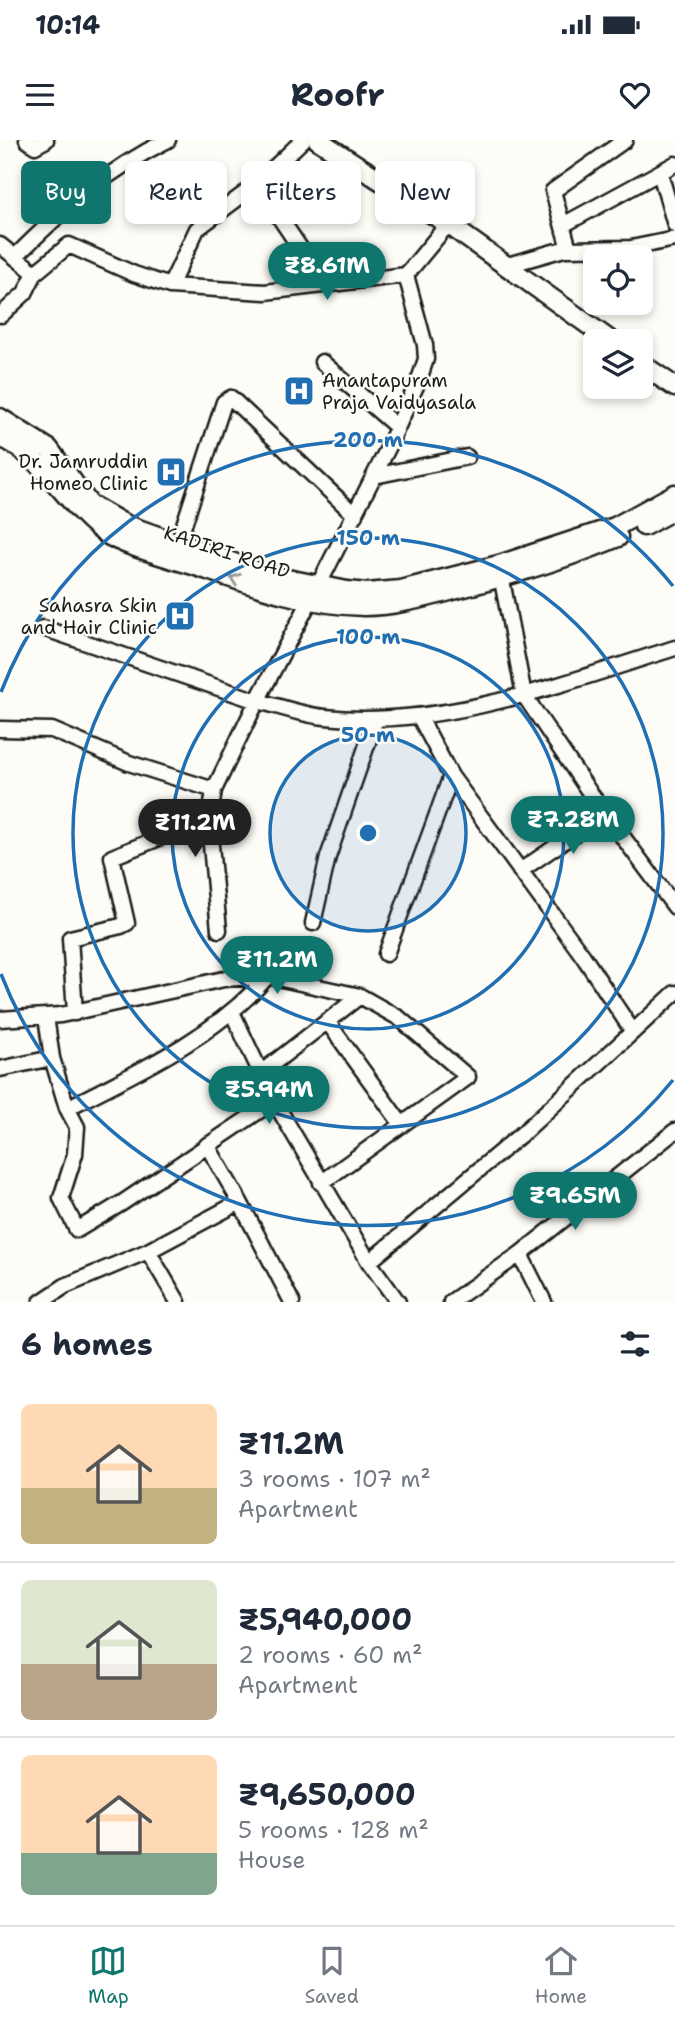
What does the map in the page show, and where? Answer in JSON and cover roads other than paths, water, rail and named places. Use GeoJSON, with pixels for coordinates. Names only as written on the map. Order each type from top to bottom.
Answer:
{"type":"FeatureCollection","features":[{"type":"Feature","properties":{"kind":"main road"},"geometry":{"type":"LineString","coordinates":[[318,140],[375,177]]}},
{"type":"Feature","properties":{"kind":"main road"},"geometry":{"type":"LineString","coordinates":[[448,224],[595,329]]}},
{"type":"Feature","properties":{"kind":"main road"},"geometry":{"type":"LineString","coordinates":[[653,372],[675,387]]}},
{"type":"Feature","properties":{"kind":"main road","name":"KADIRI ROAD"},"geometry":{"type":"LineString","coordinates":[[0,418],[48,449],[89,503],[124,524],[354,605],[380,605],[424,597],[501,571],[615,527],[675,494]]}},
{"type":"Feature","properties":{"kind":"main road","name":"KADIRI ROAD"},"geometry":{"type":"LineString","coordinates":[[0,437],[21,448],[64,495],[105,533],[271,591],[315,592]]}},
{"type":"Feature","properties":{"kind":"main road","name":"KADIRI ROAD"},"geometry":{"type":"LineString","coordinates":[[501,571],[587,550],[650,523],[675,509]]}},
{"type":"Feature","properties":{"kind":"street"},"geometry":{"type":"LineString","coordinates":[[27,140],[34,146],[46,140]]}},
{"type":"Feature","properties":{"kind":"street"},"geometry":{"type":"LineString","coordinates":[[15,257],[97,181],[168,140]]}},
{"type":"Feature","properties":{"kind":"street"},"geometry":{"type":"LineString","coordinates":[[281,161],[303,140]]}},
{"type":"Feature","properties":{"kind":"street"},"geometry":{"type":"LineString","coordinates":[[569,249],[552,191],[608,144],[625,140]]}},
{"type":"Feature","properties":{"kind":"street"},"geometry":{"type":"LineString","coordinates":[[563,225],[675,164]]}},
{"type":"Feature","properties":{"kind":"street"},"geometry":{"type":"LineString","coordinates":[[660,173],[675,225]]}},
{"type":"Feature","properties":{"kind":"street"},"geometry":{"type":"LineString","coordinates":[[170,286],[197,229],[241,196]]}},
{"type":"Feature","properties":{"kind":"street"},"geometry":{"type":"LineString","coordinates":[[284,224],[326,285]]}},
{"type":"Feature","properties":{"kind":"street"},"geometry":{"type":"LineString","coordinates":[[1,314],[25,293],[35,273],[69,245],[134,274],[170,286],[265,292],[406,275],[448,224]]}},
{"type":"Feature","properties":{"kind":"street"},"geometry":{"type":"LineString","coordinates":[[504,266],[569,249],[631,248],[675,239]]}},
{"type":"Feature","properties":{"kind":"street"},"geometry":{"type":"LineString","coordinates":[[0,245],[35,273]]}},
{"type":"Feature","properties":{"kind":"street"},"geometry":{"type":"LineString","coordinates":[[219,930],[209,818],[214,790],[257,701],[355,515],[420,377],[426,359],[425,345],[406,275]]}},
{"type":"Feature","properties":{"kind":"street"},"geometry":{"type":"LineString","coordinates":[[322,362],[397,428]]}},
{"type":"Feature","properties":{"kind":"street"},"geometry":{"type":"LineString","coordinates":[[178,543],[224,402],[228,398],[355,515]]}},
{"type":"Feature","properties":{"kind":"street"},"geometry":{"type":"LineString","coordinates":[[374,476],[467,457]]}},
{"type":"Feature","properties":{"kind":"street"},"geometry":{"type":"LineString","coordinates":[[501,571],[524,695],[605,813],[675,907]]}},
{"type":"Feature","properties":{"kind":"street"},"geometry":{"type":"LineString","coordinates":[[43,628],[257,701],[322,717],[376,719],[419,716],[524,695],[675,648]]}},
{"type":"Feature","properties":{"kind":"street"},"geometry":{"type":"LineString","coordinates":[[419,716],[451,776],[583,956],[633,1031]]}},
{"type":"Feature","properties":{"kind":"street"},"geometry":{"type":"LineString","coordinates":[[313,923],[328,857],[376,719]]}},
{"type":"Feature","properties":{"kind":"street"},"geometry":{"type":"LineString","coordinates":[[0,729],[52,730],[129,764],[214,790]]}},
{"type":"Feature","properties":{"kind":"street"},"geometry":{"type":"LineString","coordinates":[[386,954],[451,776]]}},
{"type":"Feature","properties":{"kind":"street"},"geometry":{"type":"LineString","coordinates":[[520,871],[605,813]]}},
{"type":"Feature","properties":{"kind":"street"},"geometry":{"type":"LineString","coordinates":[[75,1013],[70,937],[127,923],[112,857],[209,818]]}},
{"type":"Feature","properties":{"kind":"street"},"geometry":{"type":"LineString","coordinates":[[67,1108],[167,1055],[232,1012],[250,997],[268,976]]}},
{"type":"Feature","properties":{"kind":"street"},"geometry":{"type":"LineString","coordinates":[[0,1013],[0,1018],[43,1018],[224,979],[268,976],[360,996],[398,1018],[437,1048],[468,1077],[321,1183]]}},
{"type":"Feature","properties":{"kind":"street"},"geometry":{"type":"LineString","coordinates":[[369,1262],[524,1132],[675,993]]}},
{"type":"Feature","properties":{"kind":"street"},"geometry":{"type":"LineString","coordinates":[[262,1072],[360,996]]}},
{"type":"Feature","properties":{"kind":"street"},"geometry":{"type":"LineString","coordinates":[[232,1012],[274,1101],[369,1262],[398,1302]]}},
{"type":"Feature","properties":{"kind":"street"},"geometry":{"type":"LineString","coordinates":[[43,1018],[67,1108],[77,1127],[75,1154],[61,1198],[77,1230],[274,1101]]}},
{"type":"Feature","properties":{"kind":"street"},"geometry":{"type":"LineString","coordinates":[[327,1021],[402,1125]]}},
{"type":"Feature","properties":{"kind":"street"},"geometry":{"type":"LineString","coordinates":[[0,1069],[52,1058]]}},
{"type":"Feature","properties":{"kind":"street"},"geometry":{"type":"LineString","coordinates":[[450,1302],[520,1254],[675,1131]]}},
{"type":"Feature","properties":{"kind":"street"},"geometry":{"type":"LineString","coordinates":[[207,1145],[292,1302]]}},
{"type":"Feature","properties":{"kind":"street"},"geometry":{"type":"LineString","coordinates":[[41,1302],[65,1286],[148,1251],[240,1202]]}},
{"type":"Feature","properties":{"kind":"street"},"geometry":{"type":"LineString","coordinates":[[148,1251],[178,1302]]}},
{"type":"Feature","properties":{"kind":"street"},"geometry":{"type":"LineString","coordinates":[[520,1254],[544,1302]]}},
{"type":"Feature","properties":{"kind":"place","name":"Anantapuram Praja Vaidyasala"},"geometry":{"type":"Point","coordinates":[299,391]}},
{"type":"Feature","properties":{"kind":"place","name":"Dr. Jamruddin Homeo Clinic"},"geometry":{"type":"Point","coordinates":[171,472]}},
{"type":"Feature","properties":{"kind":"place","name":"Sahasra Skin and Hair Clinic"},"geometry":{"type":"Point","coordinates":[180,616]}}]}
